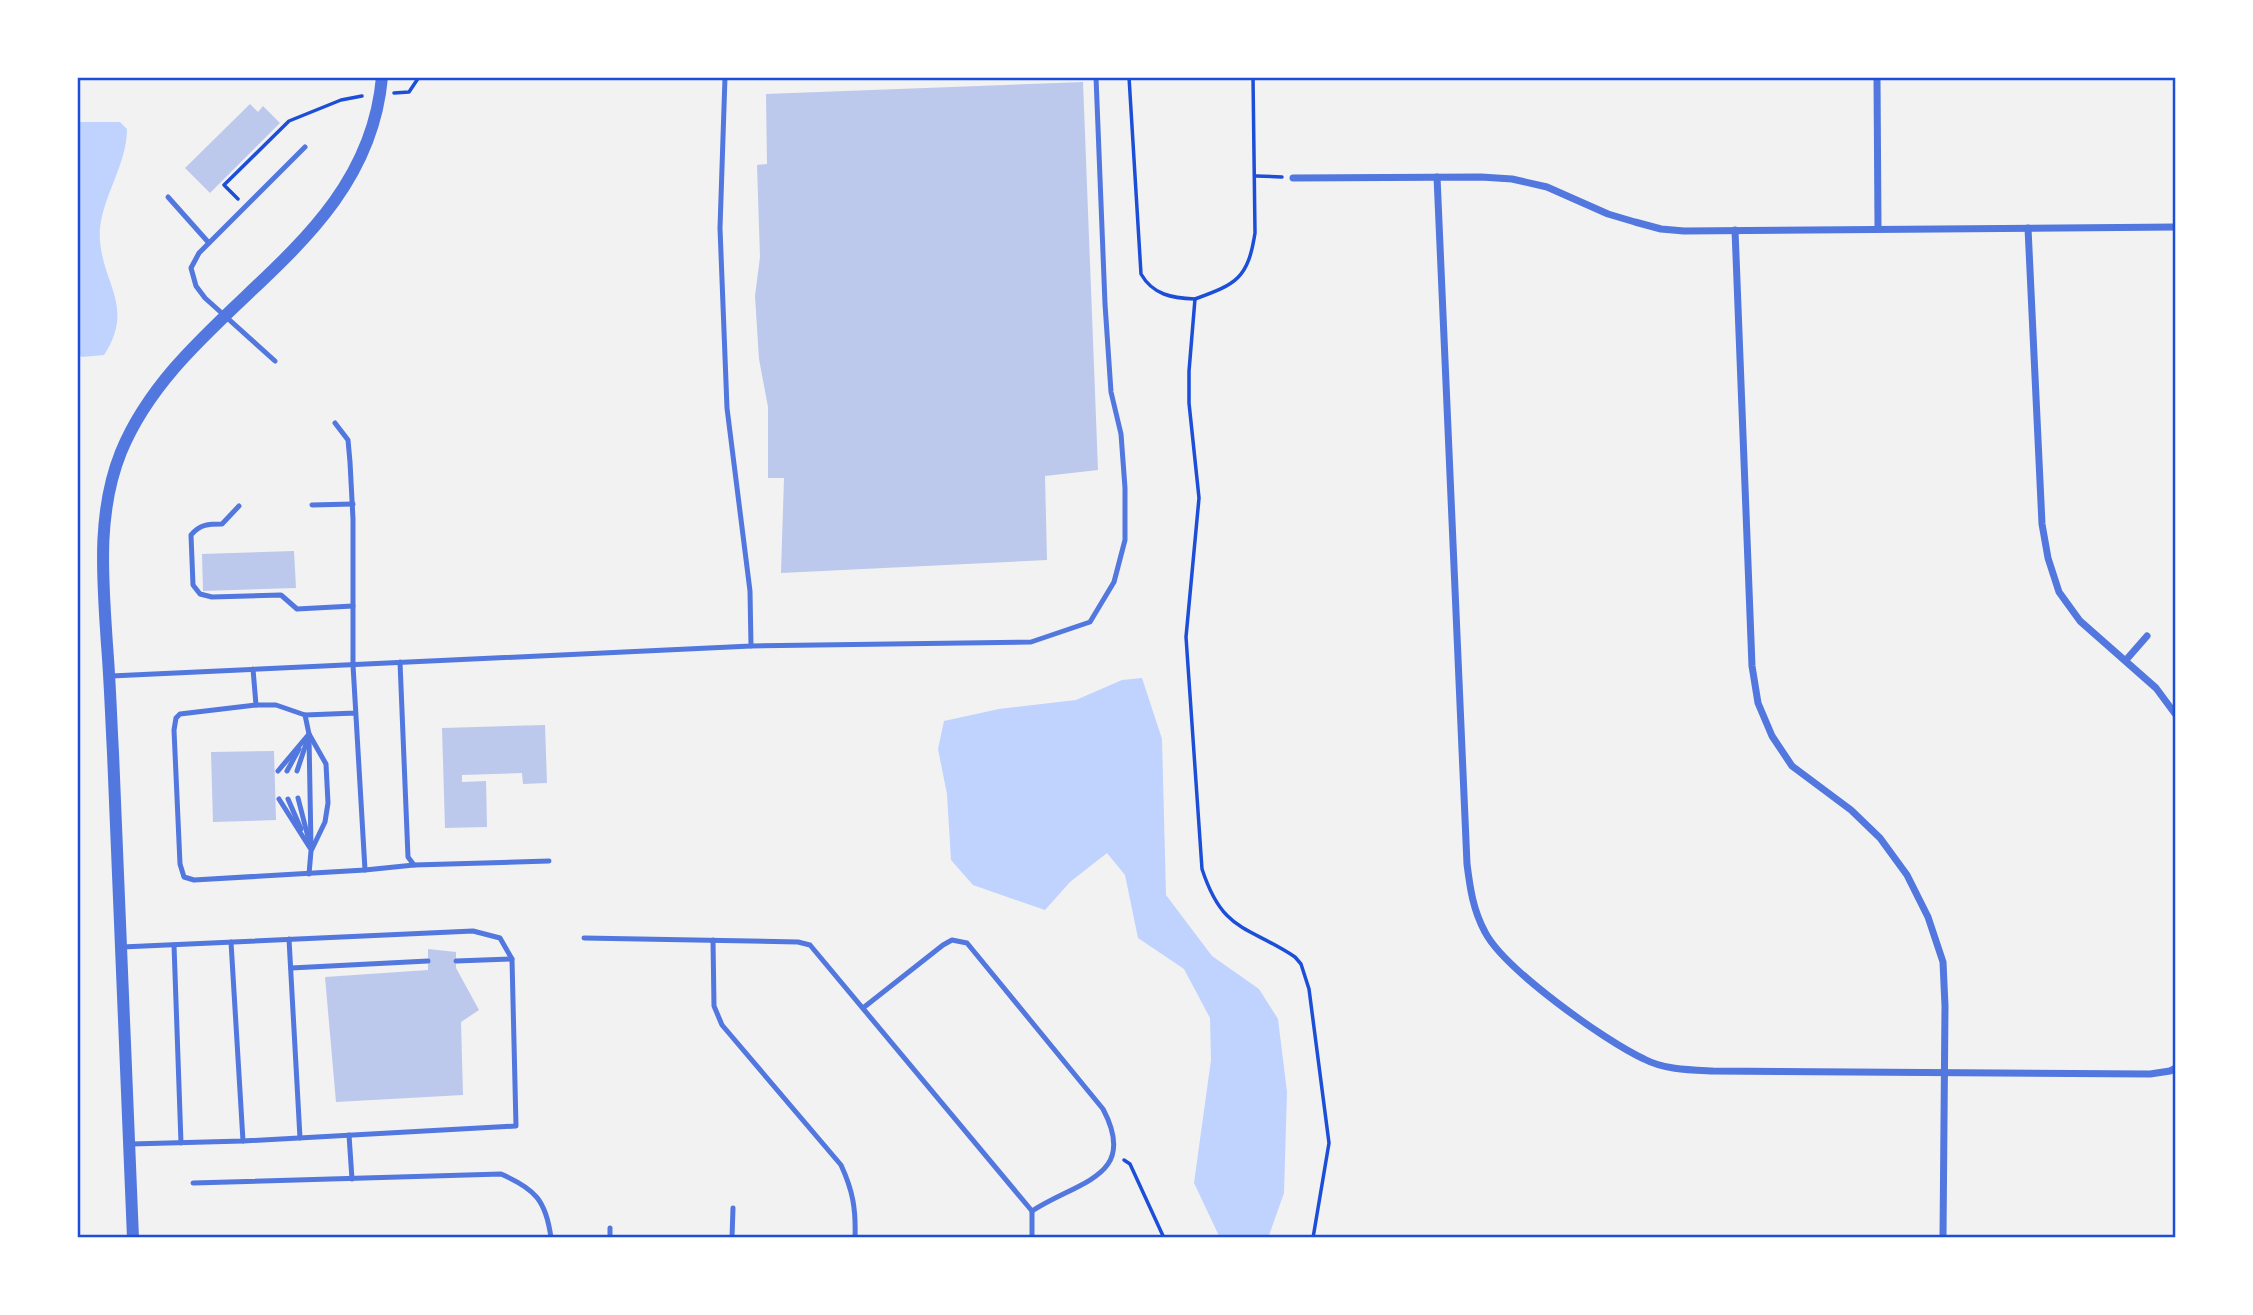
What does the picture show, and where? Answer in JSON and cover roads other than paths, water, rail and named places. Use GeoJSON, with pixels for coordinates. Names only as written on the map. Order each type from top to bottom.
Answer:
{"type":"FeatureCollection","features":[{"type":"Feature","properties":{"kind":"street"},"geometry":{"type":"LineString","coordinates":[[134,1238],[110,676],[103,581],[104,513],[121,453],[152,394],[296,249],[336,200],[355,171],[372,133],[382,77]]}},
{"type":"Feature","properties":{"kind":"street"},"geometry":{"type":"LineString","coordinates":[[1877,77],[1878,228]]}},
{"type":"Feature","properties":{"kind":"street"},"geometry":{"type":"LineString","coordinates":[[1437,177],[1466,864],[1472,900],[1485,934],[1510,963],[1537,987],[1619,1045],[1646,1060],[1676,1069],[1713,1072],[2150,1074],[2170,1072],[2176,1068]]}},
{"type":"Feature","properties":{"kind":"street"},"geometry":{"type":"LineString","coordinates":[[1293,178],[1480,177],[1524,182],[1547,187],[1608,214],[1661,229],[2176,227]]}},
{"type":"Feature","properties":{"kind":"street"},"geometry":{"type":"LineString","coordinates":[[2028,228],[2042,524],[2048,558],[2059,592],[2080,621],[2156,688],[2176,715]]}},
{"type":"Feature","properties":{"kind":"street"},"geometry":{"type":"LineString","coordinates":[[1735,230],[1752,666],[1758,703],[1772,736],[1792,766],[1852,810],[1880,838],[1906,874],[1928,917],[1943,962],[1943,1238]]}},
{"type":"Feature","properties":{"kind":"street"},"geometry":{"type":"LineString","coordinates":[[2126,660],[2147,636]]}},
{"type":"Feature","properties":{"kind":"lane"},"geometry":{"type":"LineString","coordinates":[[725,77],[720,228],[727,408],[750,591],[751,646]]}},
{"type":"Feature","properties":{"kind":"lane"},"geometry":{"type":"LineString","coordinates":[[110,676],[751,646],[1031,642],[1090,622],[1114,582],[1125,540],[1121,434],[1111,392],[1105,304],[1096,77]]}},
{"type":"Feature","properties":{"kind":"lane"},"geometry":{"type":"LineString","coordinates":[[275,360],[205,299],[194,280],[191,268],[199,253],[305,148]]}},
{"type":"Feature","properties":{"kind":"lane"},"geometry":{"type":"LineString","coordinates":[[168,197],[209,243]]}},
{"type":"Feature","properties":{"kind":"lane"},"geometry":{"type":"LineString","coordinates":[[335,423],[348,440],[352,505],[353,664],[365,870]]}},
{"type":"Feature","properties":{"kind":"lane"},"geometry":{"type":"LineString","coordinates":[[312,505],[352,505]]}},
{"type":"Feature","properties":{"kind":"lane"},"geometry":{"type":"LineString","coordinates":[[239,506],[222,524],[205,525],[197,528],[191,535],[193,585],[200,594],[212,597],[281,595],[297,610],[353,606]]}},
{"type":"Feature","properties":{"kind":"lane"},"geometry":{"type":"LineString","coordinates":[[400,663],[408,857],[414,866]]}},
{"type":"Feature","properties":{"kind":"lane"},"geometry":{"type":"LineString","coordinates":[[253,669],[256,705]]}},
{"type":"Feature","properties":{"kind":"lane"},"geometry":{"type":"LineString","coordinates":[[356,713],[305,715],[276,705],[256,705],[185,712],[176,718],[174,730],[184,877],[194,880],[414,866],[549,861]]}},
{"type":"Feature","properties":{"kind":"lane"},"geometry":{"type":"LineString","coordinates":[[305,715],[309,734],[312,851],[309,874]]}},
{"type":"Feature","properties":{"kind":"lane"},"geometry":{"type":"LineString","coordinates":[[278,771],[309,734]]}},
{"type":"Feature","properties":{"kind":"lane"},"geometry":{"type":"LineString","coordinates":[[286,771],[309,734]]}},
{"type":"Feature","properties":{"kind":"lane"},"geometry":{"type":"LineString","coordinates":[[296,771],[309,734]]}},
{"type":"Feature","properties":{"kind":"lane"},"geometry":{"type":"LineString","coordinates":[[309,734],[326,764],[328,803],[325,822],[312,851]]}},
{"type":"Feature","properties":{"kind":"lane"},"geometry":{"type":"LineString","coordinates":[[298,798],[312,851]]}},
{"type":"Feature","properties":{"kind":"lane"},"geometry":{"type":"LineString","coordinates":[[279,799],[312,851]]}},
{"type":"Feature","properties":{"kind":"lane"},"geometry":{"type":"LineString","coordinates":[[288,799],[312,851]]}},
{"type":"Feature","properties":{"kind":"lane"},"geometry":{"type":"LineString","coordinates":[[122,947],[473,931],[500,938],[512,959],[516,1126],[243,1141],[129,1144]]}},
{"type":"Feature","properties":{"kind":"lane"},"geometry":{"type":"LineString","coordinates":[[584,938],[798,942],[810,945],[1032,1211],[1032,1238]]}},
{"type":"Feature","properties":{"kind":"lane"},"geometry":{"type":"LineString","coordinates":[[289,939],[300,1138]]}},
{"type":"Feature","properties":{"kind":"lane"},"geometry":{"type":"LineString","coordinates":[[713,940],[715,1006],[722,1025],[841,1165],[852,1188],[855,1238]]}},
{"type":"Feature","properties":{"kind":"lane"},"geometry":{"type":"LineString","coordinates":[[863,1008],[943,945],[951,940],[967,943],[1103,1109],[1116,1141],[1109,1165],[1096,1177],[1032,1211]]}},
{"type":"Feature","properties":{"kind":"lane"},"geometry":{"type":"LineString","coordinates":[[232,942],[243,1141]]}},
{"type":"Feature","properties":{"kind":"lane"},"geometry":{"type":"LineString","coordinates":[[174,945],[181,1143]]}},
{"type":"Feature","properties":{"kind":"lane"},"geometry":{"type":"LineString","coordinates":[[456,961],[512,959]]}},
{"type":"Feature","properties":{"kind":"lane"},"geometry":{"type":"LineString","coordinates":[[291,968],[428,961]]}},
{"type":"Feature","properties":{"kind":"lane"},"geometry":{"type":"LineString","coordinates":[[349,1135],[352,1178]]}},
{"type":"Feature","properties":{"kind":"lane"},"geometry":{"type":"LineString","coordinates":[[193,1183],[501,1174],[524,1184],[540,1198],[549,1220],[551,1238]]}},
{"type":"Feature","properties":{"kind":"lane"},"geometry":{"type":"LineString","coordinates":[[733,1208],[733,1238]]}},
{"type":"Feature","properties":{"kind":"lane"},"geometry":{"type":"LineString","coordinates":[[610,1228],[610,1238]]}},
{"type":"Feature","properties":{"kind":"water"},"geometry":{"type":"Polygon","coordinates":[[[77,122],[120,122],[127,129],[122,158],[100,226],[102,256],[115,296],[117,323],[104,355],[82,357],[77,354],[77,122]]]}},
{"type":"Feature","properties":{"kind":"water"},"geometry":{"type":"Polygon","coordinates":[[[1142,678],[1162,739],[1166,895],[1212,956],[1259,989],[1278,1019],[1287,1092],[1284,1193],[1268,1238],[1220,1238],[1194,1183],[1211,1060],[1210,1018],[1184,969],[1138,938],[1125,875],[1107,853],[1070,882],[1045,910],[973,885],[951,860],[947,794],[938,749],[944,721],[999,709],[1076,700],[1122,680],[1142,678]]]}}]}
